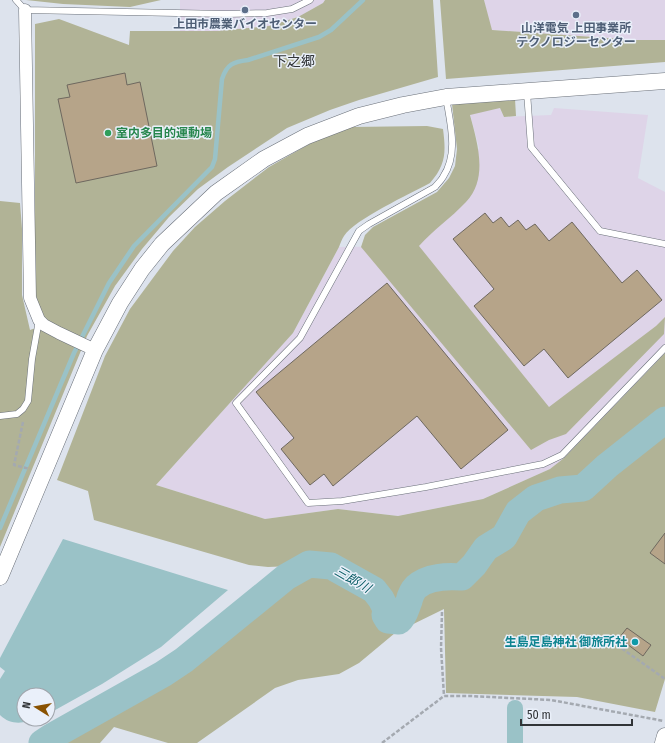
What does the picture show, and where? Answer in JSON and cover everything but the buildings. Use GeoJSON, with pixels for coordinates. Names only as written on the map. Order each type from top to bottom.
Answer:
{"type":"FeatureCollection","features":[{"type":"Feature","properties":{"kind":"street"},"geometry":{"type":"LineString","coordinates":[[25,10],[30,298],[40,320],[44,325],[89,347]]}},
{"type":"Feature","properties":{"kind":"street"},"geometry":{"type":"LineString","coordinates":[[0,577],[89,347],[142,269],[162,244],[216,193],[264,159],[307,136],[359,116],[403,105],[446,97],[665,81]]}},
{"type":"Feature","properties":{"kind":"street"},"geometry":{"type":"LineString","coordinates":[[663,743],[665,736]]}},
{"type":"Feature","properties":{"kind":"lane"},"geometry":{"type":"LineString","coordinates":[[16,0],[25,10],[219,14],[267,13],[292,9],[310,0]]}},
{"type":"Feature","properties":{"kind":"lane"},"geometry":{"type":"LineString","coordinates":[[527,91],[531,147],[600,232],[665,244]]}},
{"type":"Feature","properties":{"kind":"lane"},"geometry":{"type":"LineString","coordinates":[[446,97],[452,149],[448,167],[443,178],[435,187],[359,231],[300,338],[236,403],[308,503],[342,501],[426,487],[543,464],[562,455],[665,348]]}},
{"type":"Feature","properties":{"kind":"lane"},"geometry":{"type":"LineString","coordinates":[[0,416],[17,414],[21,412],[28,401],[32,359],[40,320]]}},
{"type":"Feature","properties":{"kind":"path"},"geometry":{"type":"LineString","coordinates":[[21,412],[23,419],[14,464],[30,469]]}},
{"type":"Feature","properties":{"kind":"path"},"geometry":{"type":"LineString","coordinates":[[442,612],[441,648],[444,696]]}},
{"type":"Feature","properties":{"kind":"path"},"geometry":{"type":"LineString","coordinates":[[617,645],[665,679]]}},
{"type":"Feature","properties":{"kind":"path"},"geometry":{"type":"LineString","coordinates":[[382,743],[444,696],[551,700],[665,721]]}},
{"type":"Feature","properties":{"kind":"shaded area","name":"上田市農業バイオセンター"},"geometry":{"type":"Polygon","coordinates":[[[180,0],[325,0],[323,3],[298,17],[269,26],[217,31],[180,31],[180,0]]]}},
{"type":"Feature","properties":{"kind":"shaded area","name":"山洋電気 上田事業所 テクノロジーセンター"},"geometry":{"type":"Polygon","coordinates":[[[484,0],[665,0],[665,40],[636,40],[491,30],[484,0]]]}},
{"type":"Feature","properties":{"kind":"shaded area"},"geometry":{"type":"Polygon","coordinates":[[[500,108],[504,117],[551,115],[554,108],[648,115],[638,178],[665,192],[665,353],[564,458],[550,469],[483,499],[398,516],[338,509],[265,519],[156,485],[293,333],[339,247],[419,246],[479,148],[470,114],[500,108]]]}},
{"type":"Feature","properties":{"kind":"green space"},"geometry":{"type":"Polygon","coordinates":[[[26,0],[161,0],[130,7],[63,4],[26,0]]]}},
{"type":"Feature","properties":{"kind":"green space"},"geometry":{"type":"Polygon","coordinates":[[[325,0],[433,0],[438,77],[359,100],[287,128],[198,189],[169,217],[142,249],[115,286],[87,336],[0,547],[0,201],[20,203],[22,229],[22,295],[30,330],[44,325],[32,281],[35,243],[35,24],[59,19],[129,45],[130,31],[217,31],[269,26],[298,17],[323,3],[325,0]]]}},
{"type":"Feature","properties":{"kind":"green space"},"geometry":{"type":"Polygon","coordinates":[[[440,0],[484,0],[492,30],[636,40],[665,40],[665,62],[446,79],[440,0]]]}},
{"type":"Feature","properties":{"kind":"green space"},"geometry":{"type":"Polygon","coordinates":[[[515,99],[516,116],[504,117],[500,108],[470,115],[478,148],[479,171],[477,182],[473,192],[466,202],[419,246],[549,407],[656,326],[665,317],[664,334],[566,434],[549,440],[531,450],[361,247],[365,235],[373,227],[437,192],[449,178],[455,166],[457,149],[452,104],[515,99]]]}},
{"type":"Feature","properties":{"kind":"green space"},"geometry":{"type":"Polygon","coordinates":[[[427,126],[443,129],[444,145],[444,158],[442,164],[430,183],[397,200],[359,222],[350,229],[343,237],[293,333],[156,485],[265,519],[338,509],[398,516],[483,499],[550,469],[564,458],[665,353],[665,679],[655,712],[577,697],[446,693],[444,609],[395,633],[359,663],[339,674],[298,680],[275,688],[197,743],[168,743],[114,727],[100,743],[32,743],[158,671],[223,624],[267,585],[292,566],[268,567],[249,565],[94,520],[88,491],[57,480],[105,356],[130,309],[173,251],[195,227],[225,201],[269,167],[311,143],[351,127],[427,126]]]}},
{"type":"Feature","properties":{"kind":"water"},"geometry":{"type":"Polygon","coordinates":[[[63,539],[228,590],[161,647],[102,684],[56,710],[56,687],[16,687],[16,723],[9,721],[0,715],[0,679],[5,671],[0,667],[0,658],[63,539]]]}},
{"type":"Feature","properties":{"kind":"waterway"},"geometry":{"type":"LineString","coordinates":[[0,528],[74,353],[109,283],[134,246],[212,167],[215,159],[222,79],[228,67],[234,63],[248,60],[319,37],[331,30],[363,0]]}},
{"type":"Feature","properties":{"kind":"waterway","name":"三郎川"},"geometry":{"type":"LineString","coordinates":[[42,743],[163,674],[184,660],[286,577],[309,564],[331,566],[374,590],[386,609],[385,615],[388,620],[399,621],[404,614],[414,590],[421,583],[444,577],[462,577],[474,565],[486,548],[504,537],[518,512],[536,498],[560,490],[583,488],[607,466],[665,420]]}},
{"type":"Feature","properties":{"kind":"waterway"},"geometry":{"type":"LineString","coordinates":[[515,708],[515,743]]}},
{"type":"Feature","properties":{"kind":"place","name":"上田市農業バイオセンター"},"geometry":{"type":"Point","coordinates":[245,10]}},
{"type":"Feature","properties":{"kind":"place","name":"山洋電気 上田事業所 テクノロジーセンター"},"geometry":{"type":"Point","coordinates":[576,15]}},
{"type":"Feature","properties":{"kind":"place","name":"室内多目的運動場"},"geometry":{"type":"Point","coordinates":[108,133]}},
{"type":"Feature","properties":{"kind":"place","name":"生島足島神社 御旅所社"},"geometry":{"type":"Point","coordinates":[635,642]}},
{"type":"Feature","properties":{"kind":"district","name":"下之郷"},"geometry":{"type":"Point","coordinates":[294,61]}}]}
